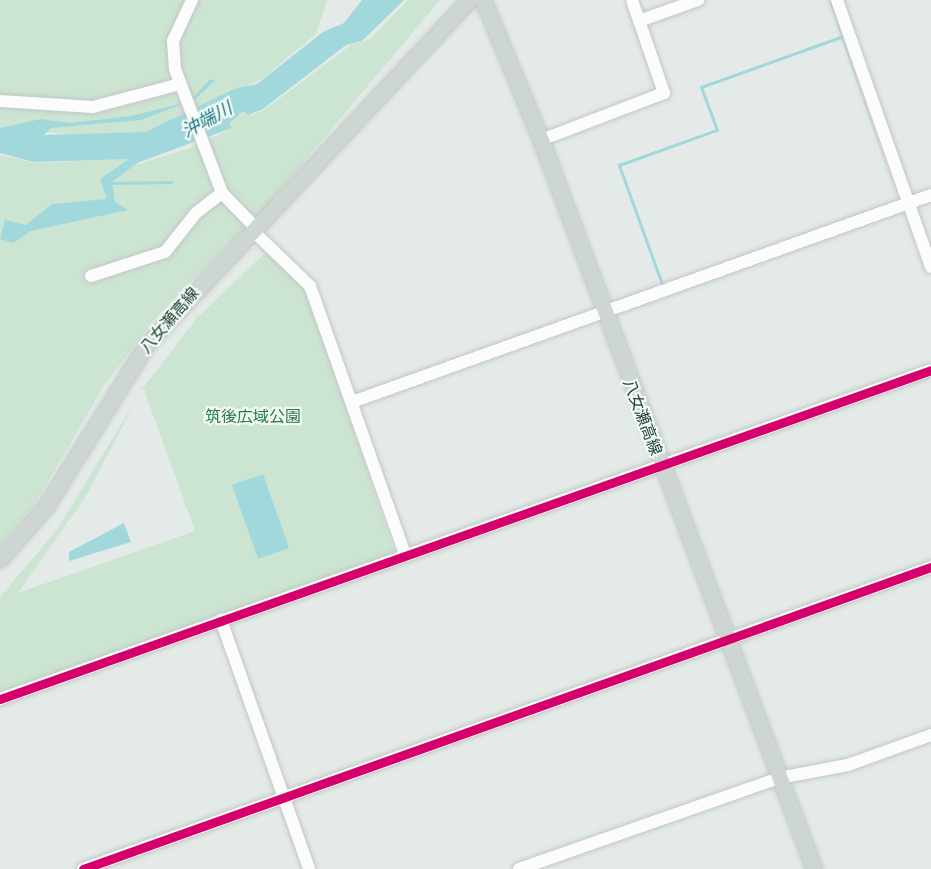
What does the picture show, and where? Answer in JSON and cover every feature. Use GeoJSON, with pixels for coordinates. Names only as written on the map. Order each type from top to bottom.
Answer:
{"type":"FeatureCollection","features":[{"type":"Feature","properties":{"kind":"main road","name":"八女瀬高線"},"geometry":{"type":"LineString","coordinates":[[0,559],[46,506],[147,344],[469,0]]}},
{"type":"Feature","properties":{"kind":"main road","name":"八女瀬高線"},"geometry":{"type":"LineString","coordinates":[[483,0],[541,140],[603,313],[814,869]]}},
{"type":"Feature","properties":{"kind":"street"},"geometry":{"type":"LineString","coordinates":[[192,0],[173,41],[180,84],[222,193],[310,286],[405,555]]}},
{"type":"Feature","properties":{"kind":"street"},"geometry":{"type":"LineString","coordinates":[[541,140],[664,93],[632,0]]}},
{"type":"Feature","properties":{"kind":"street"},"geometry":{"type":"LineString","coordinates":[[639,21],[698,0]]}},
{"type":"Feature","properties":{"kind":"street"},"geometry":{"type":"LineString","coordinates":[[837,0],[931,267]]}},
{"type":"Feature","properties":{"kind":"street"},"geometry":{"type":"LineString","coordinates":[[0,101],[93,107],[142,98],[180,84]]}},
{"type":"Feature","properties":{"kind":"street"},"geometry":{"type":"LineString","coordinates":[[91,276],[165,252],[196,213],[222,193]]}},
{"type":"Feature","properties":{"kind":"street"},"geometry":{"type":"LineString","coordinates":[[352,402],[931,195]]}},
{"type":"Feature","properties":{"kind":"street"},"geometry":{"type":"LineString","coordinates":[[0,699],[660,463],[931,370]]}},
{"type":"Feature","properties":{"kind":"street"},"geometry":{"type":"LineString","coordinates":[[82,869],[931,567]]}},
{"type":"Feature","properties":{"kind":"street"},"geometry":{"type":"LineString","coordinates":[[221,620],[309,869]]}},
{"type":"Feature","properties":{"kind":"street"},"geometry":{"type":"LineString","coordinates":[[519,869],[535,866],[779,778],[848,765],[931,735]]}},
{"type":"Feature","properties":{"kind":"green space"},"geometry":{"type":"Polygon","coordinates":[[[0,0],[327,0],[316,34],[262,79],[146,132],[101,137],[0,128],[0,0]]]}},
{"type":"Feature","properties":{"kind":"green space"},"geometry":{"type":"Polygon","coordinates":[[[408,0],[440,0],[265,208],[155,318],[103,387],[35,504],[0,545],[0,155],[34,163],[127,159],[139,164],[193,147],[233,128],[229,125],[243,111],[250,116],[264,110],[351,45],[370,39],[408,0]]]}},
{"type":"Feature","properties":{"kind":"green space","name":"筑後広域公園"},"geometry":{"type":"Polygon","coordinates":[[[267,251],[307,291],[395,554],[0,695],[0,597],[57,530],[135,402],[86,496],[18,593],[195,531],[144,390],[138,387],[143,388],[197,318],[193,313],[199,316],[267,251]]]}},
{"type":"Feature","properties":{"kind":"water","name":"沖端川"},"geometry":{"type":"Polygon","coordinates":[[[362,0],[404,0],[362,41],[346,45],[263,109],[248,115],[243,111],[229,124],[232,128],[137,163],[112,182],[115,202],[128,210],[30,231],[14,243],[0,239],[5,220],[26,225],[52,204],[107,199],[100,179],[129,159],[33,162],[0,153],[0,128],[41,119],[70,123],[131,116],[176,105],[195,96],[210,79],[215,81],[195,99],[141,120],[51,128],[44,135],[146,132],[234,89],[257,84],[323,32],[344,23],[362,0]]]}},
{"type":"Feature","properties":{"kind":"water"},"geometry":{"type":"Polygon","coordinates":[[[830,0],[899,203],[842,39],[830,0]]]}},
{"type":"Feature","properties":{"kind":"water"},"geometry":{"type":"Polygon","coordinates":[[[263,474],[289,548],[258,559],[232,485],[263,474]]]}},
{"type":"Feature","properties":{"kind":"water"},"geometry":{"type":"Polygon","coordinates":[[[124,523],[131,542],[69,561],[69,552],[124,523]]]}},
{"type":"Feature","properties":{"kind":"waterway"},"geometry":{"type":"LineString","coordinates":[[662,284],[619,165],[717,130],[701,87],[841,37]]}},
{"type":"Feature","properties":{"kind":"waterway"},"geometry":{"type":"LineString","coordinates":[[112,183],[171,182]]}},
{"type":"Feature","properties":{"kind":"cycle path"},"geometry":{"type":"LineString","coordinates":[[0,699],[931,370]]}},
{"type":"Feature","properties":{"kind":"cycle path"},"geometry":{"type":"LineString","coordinates":[[83,869],[931,567]]}}]}
